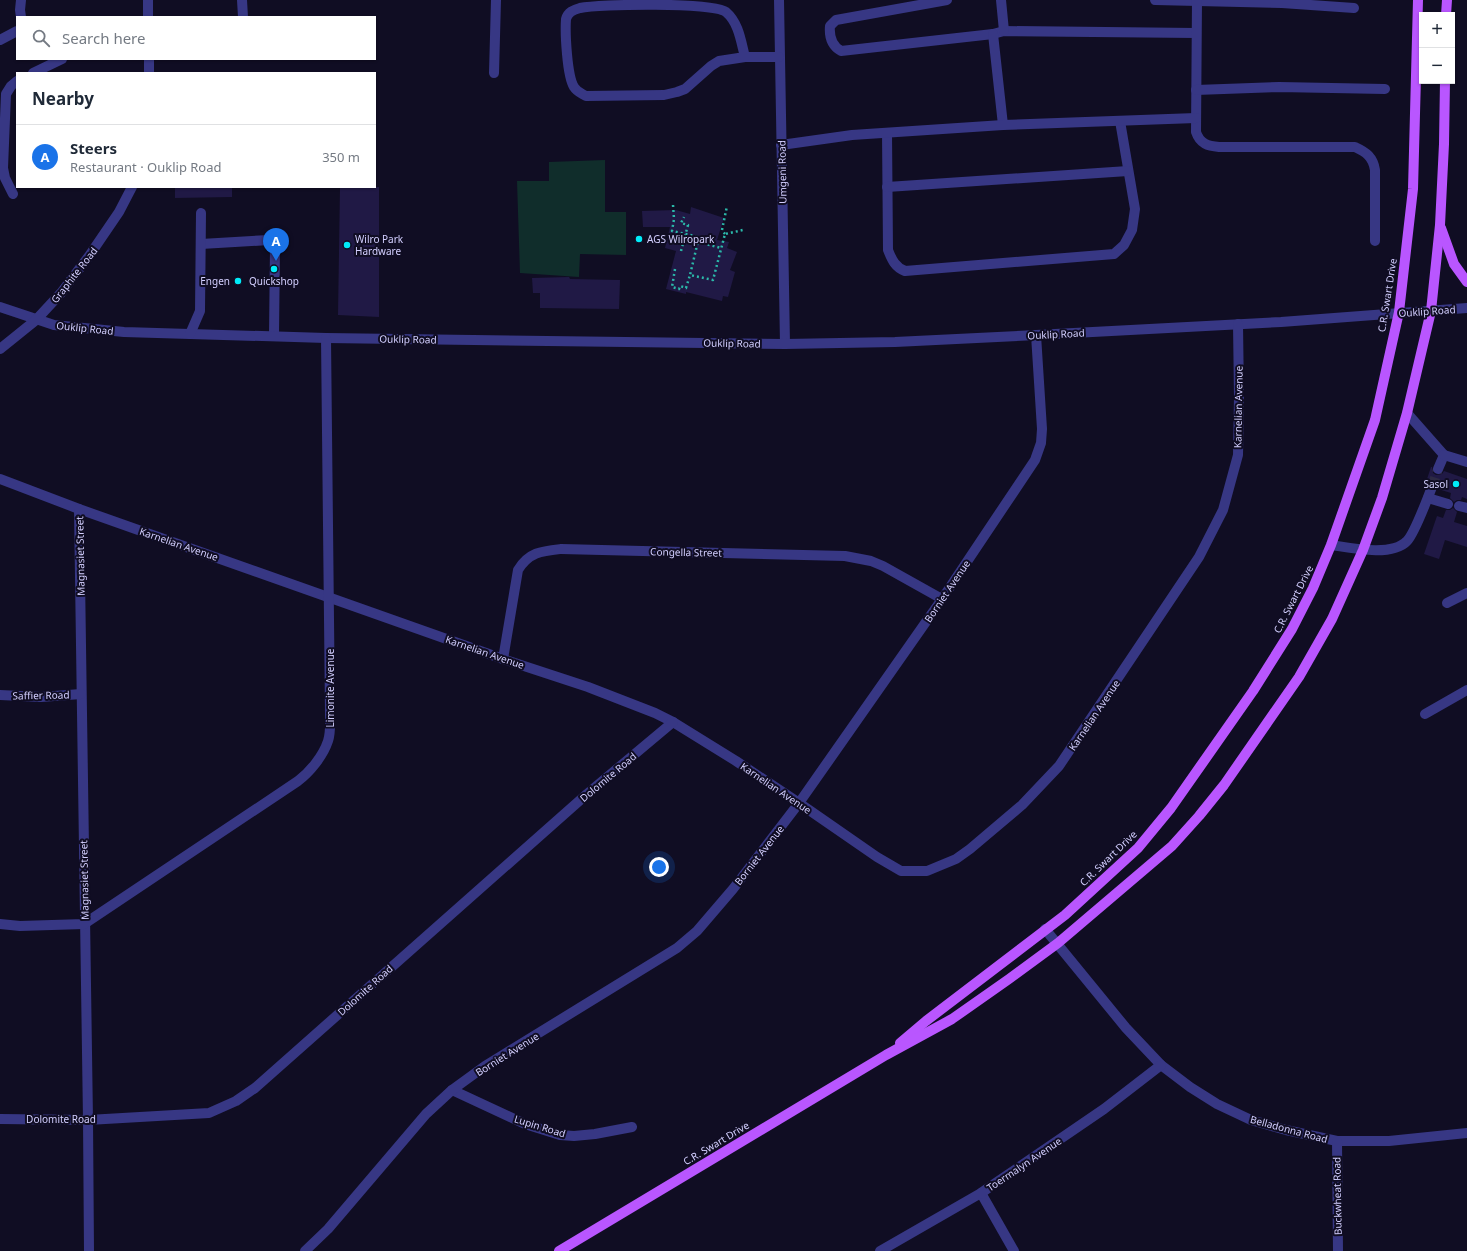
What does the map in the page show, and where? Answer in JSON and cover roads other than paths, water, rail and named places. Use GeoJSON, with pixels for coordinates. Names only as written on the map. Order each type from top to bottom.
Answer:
{"type":"FeatureCollection","features":[{"type":"Feature","properties":{"kind":"main road","name":"C.R. Swart Drive"},"geometry":{"type":"LineString","coordinates":[[886,1055],[926,1021],[1065,915],[1138,848],[1171,808],[1254,691],[1292,629],[1314,588],[1331,545],[1375,420],[1399,312],[1413,189],[1418,0]]}},
{"type":"Feature","properties":{"kind":"main road"},"geometry":{"type":"LineString","coordinates":[[1446,0],[1446,12]]}},
{"type":"Feature","properties":{"kind":"main road","name":"C.R. Swart Drive"},"geometry":{"type":"LineString","coordinates":[[558,1251],[886,1055],[952,1019],[1058,943],[1172,846],[1224,785],[1299,677],[1332,620],[1363,550],[1382,498],[1407,413],[1431,311],[1440,224],[1445,84]]}},
{"type":"Feature","properties":{"kind":"main road"},"geometry":{"type":"LineString","coordinates":[[1440,224],[1454,264],[1467,282]]}},
{"type":"Feature","properties":{"kind":"street"},"geometry":{"type":"LineString","coordinates":[[21,0],[21,16]]}},
{"type":"Feature","properties":{"kind":"street"},"geometry":{"type":"LineString","coordinates":[[148,0],[148,16]]}},
{"type":"Feature","properties":{"kind":"street"},"geometry":{"type":"LineString","coordinates":[[242,0],[243,16]]}},
{"type":"Feature","properties":{"kind":"street"},"geometry":{"type":"LineString","coordinates":[[494,73],[496,0]]}},
{"type":"Feature","properties":{"kind":"street","name":"Umgeni Road"},"geometry":{"type":"LineString","coordinates":[[779,0],[785,344]]}},
{"type":"Feature","properties":{"kind":"street"},"geometry":{"type":"LineString","coordinates":[[947,0],[836,20],[830,26],[832,43],[841,52],[993,34],[1004,31],[1196,32]]}},
{"type":"Feature","properties":{"kind":"street"},"geometry":{"type":"LineString","coordinates":[[1002,0],[1004,31]]}},
{"type":"Feature","properties":{"kind":"street"},"geometry":{"type":"LineString","coordinates":[[1155,0],[1282,3],[1354,8]]}},
{"type":"Feature","properties":{"kind":"street"},"geometry":{"type":"LineString","coordinates":[[1197,1],[1196,118],[1198,137],[1201,142],[1209,146],[1219,147],[1355,147],[1363,151],[1370,156],[1375,170],[1375,241]]}},
{"type":"Feature","properties":{"kind":"street"},"geometry":{"type":"LineString","coordinates":[[745,57],[737,29],[726,12],[719,9],[707,7],[644,5],[595,6],[574,10],[568,14],[566,19],[569,67],[573,86],[577,92],[586,96],[664,95],[685,89],[711,66],[720,61],[745,57],[780,57]]}},
{"type":"Feature","properties":{"kind":"street"},"geometry":{"type":"LineString","coordinates":[[0,40],[16,32]]}},
{"type":"Feature","properties":{"kind":"street"},"geometry":{"type":"LineString","coordinates":[[993,34],[1003,125]]}},
{"type":"Feature","properties":{"kind":"street"},"geometry":{"type":"LineString","coordinates":[[35,72],[43,63],[57,60]]}},
{"type":"Feature","properties":{"kind":"street"},"geometry":{"type":"LineString","coordinates":[[149,60],[149,72]]}},
{"type":"Feature","properties":{"kind":"street"},"geometry":{"type":"LineString","coordinates":[[13,194],[5,178],[3,168],[6,94],[11,86],[16,82]]}},
{"type":"Feature","properties":{"kind":"street"},"geometry":{"type":"LineString","coordinates":[[1196,90],[1279,87],[1385,89]]}},
{"type":"Feature","properties":{"kind":"street"},"geometry":{"type":"LineString","coordinates":[[781,145],[852,135],[1003,125],[1196,118]]}},
{"type":"Feature","properties":{"kind":"street"},"geometry":{"type":"LineString","coordinates":[[886,133],[888,250],[897,268],[904,271],[1114,254],[1124,245],[1132,230],[1135,209],[1120,120]]}},
{"type":"Feature","properties":{"kind":"street"},"geometry":{"type":"LineString","coordinates":[[887,187],[1128,171]]}},
{"type":"Feature","properties":{"kind":"street","name":"Graphite Road"},"geometry":{"type":"LineString","coordinates":[[0,349],[36,320],[61,293],[90,256],[119,212],[131,188]]}},
{"type":"Feature","properties":{"kind":"street"},"geometry":{"type":"LineString","coordinates":[[190,334],[200,311],[201,213]]}},
{"type":"Feature","properties":{"kind":"street"},"geometry":{"type":"LineString","coordinates":[[201,244],[272,241],[275,246],[274,336]]}},
{"type":"Feature","properties":{"kind":"street","name":"Ouklip Road"},"geometry":{"type":"LineString","coordinates":[[0,307],[45,323],[62,327],[124,332],[326,338],[785,344],[895,342],[1036,335],[1238,324],[1467,308]]}},
{"type":"Feature","properties":{"kind":"street","name":"Karnelian Avenue"},"geometry":{"type":"LineString","coordinates":[[0,479],[79,509],[329,598],[588,687],[655,713],[673,722],[799,803],[877,857],[901,871],[922,871],[947,863],[970,849],[1022,805],[1052,774],[1081,734],[1198,557],[1223,510],[1238,455],[1238,324]]}},
{"type":"Feature","properties":{"kind":"street","name":"Borniet Avenue"},"geometry":{"type":"LineString","coordinates":[[305,1251],[328,1229],[426,1114],[452,1090],[485,1066],[646,968],[688,939],[697,931],[733,889],[799,803],[942,599],[1035,460],[1041,443],[1042,429],[1036,335]]}},
{"type":"Feature","properties":{"kind":"street","name":"Limonite Avenue"},"geometry":{"type":"LineString","coordinates":[[84,924],[298,781],[307,773],[321,754],[328,740],[330,730],[326,338]]}},
{"type":"Feature","properties":{"kind":"street"},"geometry":{"type":"LineString","coordinates":[[1407,413],[1444,455],[1467,462]]}},
{"type":"Feature","properties":{"kind":"street"},"geometry":{"type":"LineString","coordinates":[[1438,469],[1444,455]]}},
{"type":"Feature","properties":{"kind":"street"},"geometry":{"type":"LineString","coordinates":[[1331,545],[1363,550],[1390,550],[1407,542],[1412,534],[1432,487]]}},
{"type":"Feature","properties":{"kind":"street"},"geometry":{"type":"LineString","coordinates":[[1428,498],[1448,504]]}},
{"type":"Feature","properties":{"kind":"street","name":"Magnasiet Street"},"geometry":{"type":"LineString","coordinates":[[79,509],[89,1251]]}},
{"type":"Feature","properties":{"kind":"street","name":"Congella Street"},"geometry":{"type":"LineString","coordinates":[[503,659],[518,570],[523,562],[541,551],[561,549],[845,556],[871,561],[883,566],[942,599]]}},
{"type":"Feature","properties":{"kind":"street"},"geometry":{"type":"LineString","coordinates":[[1447,603],[1467,593]]}},
{"type":"Feature","properties":{"kind":"street"},"geometry":{"type":"LineString","coordinates":[[1425,714],[1467,690]]}},
{"type":"Feature","properties":{"kind":"street","name":"Saffier Road"},"geometry":{"type":"LineString","coordinates":[[0,695],[41,697],[81,694]]}},
{"type":"Feature","properties":{"kind":"street","name":"Dolomite Road"},"geometry":{"type":"LineString","coordinates":[[0,1119],[88,1120],[209,1113],[236,1101],[254,1088],[570,810],[673,722]]}},
{"type":"Feature","properties":{"kind":"street"},"geometry":{"type":"LineString","coordinates":[[0,924],[20,926],[84,924]]}},
{"type":"Feature","properties":{"kind":"street","name":"Belladonna Road"},"geometry":{"type":"LineString","coordinates":[[1045,929],[1126,1028],[1161,1066],[1217,1104],[1251,1120],[1286,1130],[1337,1141],[1389,1141],[1467,1134]]}},
{"type":"Feature","properties":{"kind":"street","name":"Toermalyn Avenue"},"geometry":{"type":"LineString","coordinates":[[880,1251],[981,1193],[1104,1109],[1161,1066]]}},
{"type":"Feature","properties":{"kind":"street","name":"Lupin Road"},"geometry":{"type":"LineString","coordinates":[[452,1090],[526,1124],[560,1135],[574,1136],[595,1134],[632,1127]]}},
{"type":"Feature","properties":{"kind":"street","name":"Buckwheat Road"},"geometry":{"type":"LineString","coordinates":[[1337,1141],[1338,1251]]}},
{"type":"Feature","properties":{"kind":"street"},"geometry":{"type":"LineString","coordinates":[[981,1193],[1014,1251]]}},
{"type":"Feature","properties":{"kind":"tunnel"},"geometry":{"type":"LineString","coordinates":[[1432,487],[1438,469]]}},
{"type":"Feature","properties":{"kind":"place","name":"AGS Wilropark"},"geometry":{"type":"Point","coordinates":[639,239]}},
{"type":"Feature","properties":{"kind":"place","name":"Wilro Park Hardware"},"geometry":{"type":"Point","coordinates":[347,245]}},
{"type":"Feature","properties":{"kind":"place","name":"Steers"},"geometry":{"type":"Point","coordinates":[276,261]}},
{"type":"Feature","properties":{"kind":"place","name":"Quickshop"},"geometry":{"type":"Point","coordinates":[274,269]}},
{"type":"Feature","properties":{"kind":"place","name":"Engen"},"geometry":{"type":"Point","coordinates":[238,281]}},
{"type":"Feature","properties":{"kind":"place","name":"Sasol"},"geometry":{"type":"Point","coordinates":[1456,484]}}]}
